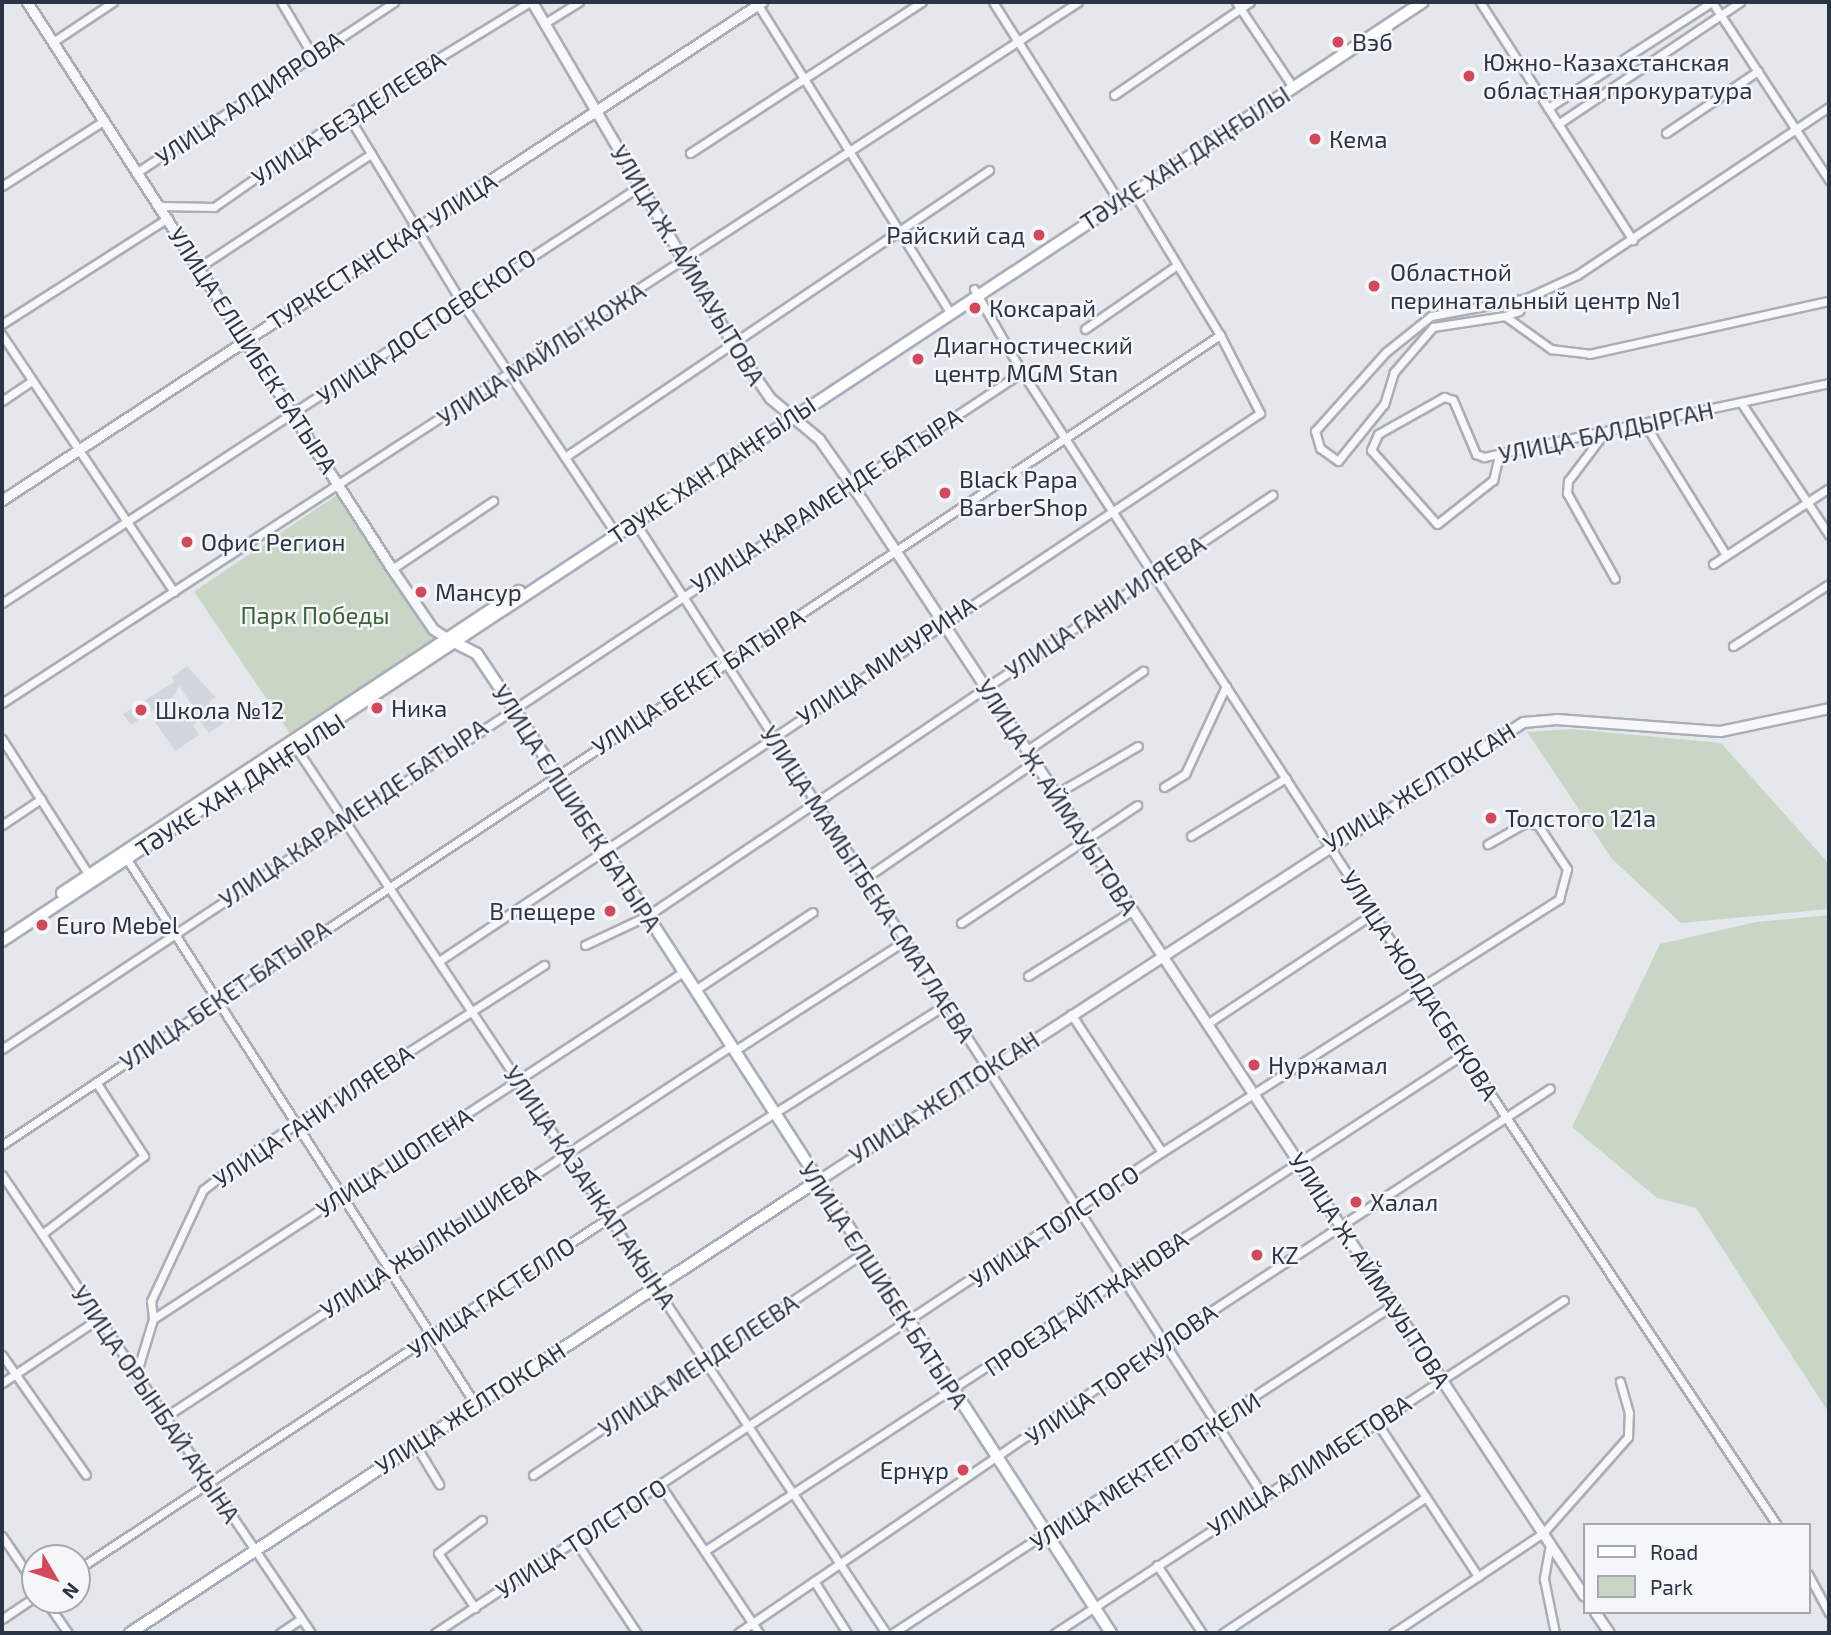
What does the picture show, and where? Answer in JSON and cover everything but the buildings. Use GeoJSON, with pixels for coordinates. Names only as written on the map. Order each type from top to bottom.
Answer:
{"type":"FeatureCollection","features":[{"type":"Feature","properties":{"kind":"main road","name":"ТӘУКЕ ХАН ДАҢҒЫЛЫ"},"geometry":{"type":"LineString","coordinates":[[1118,199],[1133,192],[1412,2]]}},
{"type":"Feature","properties":{"kind":"main road","name":"ТӘУКЕ ХАН ДАҢҒЫЛЫ"},"geometry":{"type":"LineString","coordinates":[[2,933],[125,857],[295,746],[950,307],[1423,2]]}},
{"type":"Feature","properties":{"kind":"main road","name":"УЛИЦА ЕЛШИБЕК БАТЫРА"},"geometry":{"type":"LineString","coordinates":[[452,641],[477,654],[512,706],[908,1325],[1111,1633]]}},
{"type":"Feature","properties":{"kind":"main road","name":"ТӘУКЕ ХАН ДАҢҒЫЛЫ"},"geometry":{"type":"LineString","coordinates":[[2,941],[91,878]]}},
{"type":"Feature","properties":{"kind":"main road","name":"УЛИЦА ЖЕЛТОКСАН"},"geometry":{"type":"LineString","coordinates":[[130,1633],[817,1181]]}},
{"type":"Feature","properties":{"kind":"street","name":"УЛИЦА ЕЛШИБЕК БАТЫРА"},"geometry":{"type":"LineString","coordinates":[[27,2],[201,266],[392,569],[433,629],[452,641]]}},
{"type":"Feature","properties":{"kind":"street"},"geometry":{"type":"LineString","coordinates":[[53,42],[113,2]]}},
{"type":"Feature","properties":{"kind":"street"},"geometry":{"type":"LineString","coordinates":[[281,2],[313,56]]}},
{"type":"Feature","properties":{"kind":"street","name":"УЛИЦА АЛДИЯРОВА"},"geometry":{"type":"LineString","coordinates":[[139,172],[394,2]]}},
{"type":"Feature","properties":{"kind":"street","name":"УЛИЦА Ж. АЙМАУЫТОВА"},"geometry":{"type":"LineString","coordinates":[[531,2],[732,343],[789,415],[819,439],[850,482],[1582,1593]]}},
{"type":"Feature","properties":{"kind":"street","name":"УЛИЦА БЕЗДЕЛЕЕВА"},"geometry":{"type":"LineString","coordinates":[[161,206],[214,207],[347,114],[531,2]]}},
{"type":"Feature","properties":{"kind":"street"},"geometry":{"type":"LineString","coordinates":[[545,23],[579,2]]}},
{"type":"Feature","properties":{"kind":"street"},"geometry":{"type":"LineString","coordinates":[[690,153],[922,2]]}},
{"type":"Feature","properties":{"kind":"street"},"geometry":{"type":"LineString","coordinates":[[993,2],[1118,199]]}},
{"type":"Feature","properties":{"kind":"street","name":"УЛИЦА МАЙЛЫ КОЖА"},"geometry":{"type":"LineString","coordinates":[[2,703],[685,262],[1078,2]]}},
{"type":"Feature","properties":{"kind":"street"},"geometry":{"type":"LineString","coordinates":[[1114,95],[1238,5],[1250,2]]}},
{"type":"Feature","properties":{"kind":"street"},"geometry":{"type":"LineString","coordinates":[[1480,2],[1633,240]]}},
{"type":"Feature","properties":{"kind":"street"},"geometry":{"type":"LineString","coordinates":[[1548,108],[1712,2],[1829,180]]}},
{"type":"Feature","properties":{"kind":"street"},"geometry":{"type":"LineString","coordinates":[[1558,124],[1740,2]]}},
{"type":"Feature","properties":{"kind":"street"},"geometry":{"type":"LineString","coordinates":[[760,3],[804,79],[950,307]]}},
{"type":"Feature","properties":{"kind":"street","name":"ТУРКЕСТАНСКАЯ УЛИЦА"},"geometry":{"type":"LineString","coordinates":[[2,500],[246,338],[597,114],[760,3]]}},
{"type":"Feature","properties":{"kind":"street"},"geometry":{"type":"LineString","coordinates":[[1238,5],[1292,85]]}},
{"type":"Feature","properties":{"kind":"street"},"geometry":{"type":"LineString","coordinates":[[1666,133],[1758,71]]}},
{"type":"Feature","properties":{"kind":"street"},"geometry":{"type":"LineString","coordinates":[[1527,298],[1518,311],[1502,316],[1433,327],[1394,372],[1384,404],[1338,461],[1320,448],[1315,431],[1386,352],[1431,316],[1527,298],[1633,240],[1829,107]]}},
{"type":"Feature","properties":{"kind":"street"},"geometry":{"type":"LineString","coordinates":[[347,114],[460,300],[616,533]]}},
{"type":"Feature","properties":{"kind":"street"},"geometry":{"type":"LineString","coordinates":[[2,186],[105,120]]}},
{"type":"Feature","properties":{"kind":"street"},"geometry":{"type":"LineString","coordinates":[[201,266],[371,154]]}},
{"type":"Feature","properties":{"kind":"street"},"geometry":{"type":"LineString","coordinates":[[565,457],[989,170]]}},
{"type":"Feature","properties":{"kind":"street","name":"УЛИЦА ДОСТОЕВСКОГО"},"geometry":{"type":"LineString","coordinates":[[2,603],[295,414],[460,300],[640,186]]}},
{"type":"Feature","properties":{"kind":"street"},"geometry":{"type":"LineString","coordinates":[[1133,192],[1220,335]]}},
{"type":"Feature","properties":{"kind":"street"},"geometry":{"type":"LineString","coordinates":[[2,324],[168,218]]}},
{"type":"Feature","properties":{"kind":"street"},"geometry":{"type":"LineString","coordinates":[[1085,329],[1177,265]]}},
{"type":"Feature","properties":{"kind":"street","name":"УЛИЦА ЖОЛДАСБЕКОВА"},"geometry":{"type":"LineString","coordinates":[[975,292],[1022,372],[1464,1054],[1776,1523]]}},
{"type":"Feature","properties":{"kind":"street"},"geometry":{"type":"LineString","coordinates":[[1502,316],[1551,348],[1589,354],[1829,301]]}},
{"type":"Feature","properties":{"kind":"street"},"geometry":{"type":"LineString","coordinates":[[2,335],[125,525],[174,592]]}},
{"type":"Feature","properties":{"kind":"street","name":"УЛИЦА МИЧУРИНА"},"geometry":{"type":"LineString","coordinates":[[439,961],[1110,509],[1254,419],[1261,406],[1220,335]]}},
{"type":"Feature","properties":{"kind":"street","name":"УЛИЦА БЕКЕТ БАТЫРА"},"geometry":{"type":"LineString","coordinates":[[2,1145],[555,773],[727,663],[1220,335]]}},
{"type":"Feature","properties":{"kind":"street","name":"УЛИЦА КАРАМЕНДЕ БАТЫРА"},"geometry":{"type":"LineString","coordinates":[[2,1048],[512,706],[850,482],[1022,372]]}},
{"type":"Feature","properties":{"kind":"street"},"geometry":{"type":"LineString","coordinates":[[2,401],[32,381]]}},
{"type":"Feature","properties":{"kind":"street","name":"УЛИЦА БАЛДЫРГАН"},"geometry":{"type":"LineString","coordinates":[[1499,455],[1493,480],[1465,497],[1437,524],[1372,453],[1378,434],[1409,413],[1450,397],[1476,454],[1499,455],[1646,426],[1829,383]]}},
{"type":"Feature","properties":{"kind":"street"},"geometry":{"type":"LineString","coordinates":[[1742,404],[1829,536]]}},
{"type":"Feature","properties":{"kind":"street"},"geometry":{"type":"LineString","coordinates":[[1646,426],[1726,555]]}},
{"type":"Feature","properties":{"kind":"street"},"geometry":{"type":"LineString","coordinates":[[1603,435],[1568,481],[1567,493],[1615,579]]}},
{"type":"Feature","properties":{"kind":"street"},"geometry":{"type":"LineString","coordinates":[[1713,564],[1829,488]]}},
{"type":"Feature","properties":{"kind":"street","name":"УЛИЦА ГАНИ ИЛЯЕВА"},"geometry":{"type":"LineString","coordinates":[[585,945],[647,916],[1272,495]]}},
{"type":"Feature","properties":{"kind":"street"},"geometry":{"type":"LineString","coordinates":[[392,569],[493,501]]}},
{"type":"Feature","properties":{"kind":"street","name":"УЛИЦА МАМЫТБЕКА СМАТЛАЕВА"},"geometry":{"type":"LineString","coordinates":[[634,521],[727,663],[814,804],[867,877],[903,943],[1078,1210],[1167,1340],[1263,1496]]}},
{"type":"Feature","properties":{"kind":"street"},"geometry":{"type":"LineString","coordinates":[[1733,646],[1829,584]]}},
{"type":"Feature","properties":{"kind":"street"},"geometry":{"type":"LineString","coordinates":[[1026,751],[1143,671]]}},
{"type":"Feature","properties":{"kind":"street"},"geometry":{"type":"LineString","coordinates":[[1164,787],[1185,774],[1226,686]]}},
{"type":"Feature","properties":{"kind":"street","name":"УЛИЦА ЖЕЛТОКСАН"},"geometry":{"type":"LineString","coordinates":[[817,1181],[1328,844],[1508,730],[1556,719],[1720,731],[1829,708]]}},
{"type":"Feature","properties":{"kind":"street"},"geometry":{"type":"LineString","coordinates":[[2,739],[91,878]]}},
{"type":"Feature","properties":{"kind":"street","name":"УЛИЦА КАЗАНКАП АКЫНА"},"geometry":{"type":"LineString","coordinates":[[295,746],[887,1633]]}},
{"type":"Feature","properties":{"kind":"street"},"geometry":{"type":"LineString","coordinates":[[1054,795],[1139,746]]}},
{"type":"Feature","properties":{"kind":"street"},"geometry":{"type":"LineString","coordinates":[[867,877],[1033,763]]}},
{"type":"Feature","properties":{"kind":"street"},"geometry":{"type":"LineString","coordinates":[[1191,836],[1286,778]]}},
{"type":"Feature","properties":{"kind":"street"},"geometry":{"type":"LineString","coordinates":[[2,825],[41,799]]}},
{"type":"Feature","properties":{"kind":"street"},"geometry":{"type":"LineString","coordinates":[[961,923],[1137,805]]}},
{"type":"Feature","properties":{"kind":"street","name":"УЛИЦА ТОЛСТОГО"},"geometry":{"type":"LineString","coordinates":[[436,1633],[908,1325],[1162,1152],[1424,989],[1559,900],[1567,869],[1538,825],[1525,823],[1488,844]]}},
{"type":"Feature","properties":{"kind":"street"},"geometry":{"type":"LineString","coordinates":[[125,857],[220,998],[341,1196],[475,1405]]}},
{"type":"Feature","properties":{"kind":"street"},"geometry":{"type":"LineString","coordinates":[[1028,976],[1132,911]]}},
{"type":"Feature","properties":{"kind":"street"},"geometry":{"type":"LineString","coordinates":[[695,990],[813,912]]}},
{"type":"Feature","properties":{"kind":"street"},"geometry":{"type":"LineString","coordinates":[[1207,1024],[1374,913]]}},
{"type":"Feature","properties":{"kind":"street"},"geometry":{"type":"LineString","coordinates":[[733,1048],[903,943]]}},
{"type":"Feature","properties":{"kind":"street","name":"УЛИЦА ГАНИ ИЛЯЕВА"},"geometry":{"type":"LineString","coordinates":[[153,1319],[151,1301],[202,1190],[296,1124],[544,965]]}},
{"type":"Feature","properties":{"kind":"street","name":"УЛИЦА ШОПЕНА"},"geometry":{"type":"LineString","coordinates":[[153,1319],[684,972]]}},
{"type":"Feature","properties":{"kind":"street","name":"УЛИЦА ГАСТЕЛЛО"},"geometry":{"type":"LineString","coordinates":[[91,1561],[610,1217],[944,1006]]}},
{"type":"Feature","properties":{"kind":"street"},"geometry":{"type":"LineString","coordinates":[[1071,1014],[1162,1152]]}},
{"type":"Feature","properties":{"kind":"street","name":"УЛИЦА ЖЫЛКЫШИЕВА"},"geometry":{"type":"LineString","coordinates":[[165,1417],[566,1153],[733,1048]]}},
{"type":"Feature","properties":{"kind":"street","name":"ПРОЕЗД АЙТЖАНОВА"},"geometry":{"type":"LineString","coordinates":[[706,1550],[795,1495],[1123,1276],[1464,1054]]}},
{"type":"Feature","properties":{"kind":"street"},"geometry":{"type":"LineString","coordinates":[[42,1234],[145,1156],[96,1082]]}},
{"type":"Feature","properties":{"kind":"street","name":"УЛИЦА ТОРЕКУЛОВА"},"geometry":{"type":"LineString","coordinates":[[738,1633],[839,1563],[996,1461],[1167,1340],[1508,1120],[1550,1088]]}},
{"type":"Feature","properties":{"kind":"street","name":"УЛИЦА ОРЫНБАЙ АКЫНА"},"geometry":{"type":"LineString","coordinates":[[2,1175],[311,1633]]}},
{"type":"Feature","properties":{"kind":"street","name":"УЛИЦА МЕНДЕЛЕЕВА"},"geometry":{"type":"LineString","coordinates":[[533,1475],[863,1253]]}},
{"type":"Feature","properties":{"kind":"street","name":"УЛИЦА АЛИМБЕТОВА"},"geometry":{"type":"LineString","coordinates":[[1055,1633],[1564,1300]]}},
{"type":"Feature","properties":{"kind":"street","name":"УЛИЦА МЕКТЕП ОТКЕЛИ"},"geometry":{"type":"LineString","coordinates":[[893,1633],[1218,1424],[1393,1305]]}},
{"type":"Feature","properties":{"kind":"street"},"geometry":{"type":"LineString","coordinates":[[2,1383],[98,1319]]}},
{"type":"Feature","properties":{"kind":"street"},"geometry":{"type":"LineString","coordinates":[[136,1375],[153,1319]]}},
{"type":"Feature","properties":{"kind":"street"},"geometry":{"type":"LineString","coordinates":[[2,1355],[86,1475]]}},
{"type":"Feature","properties":{"kind":"street"},"geometry":{"type":"LineString","coordinates":[[1392,1633],[1543,1533],[1628,1437],[1629,1413],[1620,1381]]}},
{"type":"Feature","properties":{"kind":"street"},"geometry":{"type":"LineString","coordinates":[[1376,1421],[1478,1576]]}},
{"type":"Feature","properties":{"kind":"street"},"geometry":{"type":"LineString","coordinates":[[415,1444],[439,1484]]}},
{"type":"Feature","properties":{"kind":"street"},"geometry":{"type":"LineString","coordinates":[[661,1486],[759,1633]]}},
{"type":"Feature","properties":{"kind":"street"},"geometry":{"type":"LineString","coordinates":[[1223,1633],[1426,1497]]}},
{"type":"Feature","properties":{"kind":"street"},"geometry":{"type":"LineString","coordinates":[[475,1608],[438,1553],[482,1520]]}},
{"type":"Feature","properties":{"kind":"street"},"geometry":{"type":"LineString","coordinates":[[2,1536],[21,1564]]}},
{"type":"Feature","properties":{"kind":"street"},"geometry":{"type":"LineString","coordinates":[[576,1542],[637,1633]]}},
{"type":"Feature","properties":{"kind":"street"},"geometry":{"type":"LineString","coordinates":[[1550,1544],[1544,1578],[1555,1633]]}},
{"type":"Feature","properties":{"kind":"street"},"geometry":{"type":"LineString","coordinates":[[1157,1566],[1202,1633]]}},
{"type":"Feature","properties":{"kind":"street"},"geometry":{"type":"LineString","coordinates":[[1810,1578],[1829,1613]]}},
{"type":"Feature","properties":{"kind":"street"},"geometry":{"type":"LineString","coordinates":[[814,1581],[847,1633]]}},
{"type":"Feature","properties":{"kind":"street"},"geometry":{"type":"LineString","coordinates":[[2,1619],[21,1606]]}},
{"type":"Feature","properties":{"kind":"street"},"geometry":{"type":"LineString","coordinates":[[55,1614],[68,1633]]}},
{"type":"Feature","properties":{"kind":"street"},"geometry":{"type":"LineString","coordinates":[[1596,1614],[1609,1633]]}},
{"type":"Feature","properties":{"kind":"street"},"geometry":{"type":"LineString","coordinates":[[280,1633],[301,1619]]}},
{"type":"Feature","properties":{"kind":"shaded area","name":"Школа №12"},"geometry":{"type":"Polygon","coordinates":[[[187,666],[215,697],[209,702],[224,723],[209,733],[199,720],[193,725],[199,735],[175,751],[155,722],[179,705],[189,720],[198,714],[179,686],[175,695],[131,725],[123,714],[174,682],[172,677],[187,666]]]}},
{"type":"Feature","properties":{"kind":"green space","name":"Парк Победы"},"geometry":{"type":"Polygon","coordinates":[[[340,493],[438,638],[292,736],[194,591],[340,493]]]}},
{"type":"Feature","properties":{"kind":"green space"},"geometry":{"type":"Polygon","coordinates":[[[1570,729],[1721,743],[1829,864],[1829,909],[1681,923],[1612,859],[1527,732],[1570,729]]]}},
{"type":"Feature","properties":{"kind":"green space"},"geometry":{"type":"Polygon","coordinates":[[[1829,915],[1829,1413],[1696,1208],[1657,1198],[1572,1127],[1660,944],[1756,922],[1829,915]]]}},
{"type":"Feature","properties":{"kind":"place","name":"Вэб"},"geometry":{"type":"Point","coordinates":[1338,42]}},
{"type":"Feature","properties":{"kind":"place","name":"Южно-Казахстанская областная прокуратура"},"geometry":{"type":"Point","coordinates":[1469,76]}},
{"type":"Feature","properties":{"kind":"place","name":"Кема"},"geometry":{"type":"Point","coordinates":[1315,139]}},
{"type":"Feature","properties":{"kind":"place","name":"Райский сад"},"geometry":{"type":"Point","coordinates":[1039,235]}},
{"type":"Feature","properties":{"kind":"place","name":"Областной перинатальный центр №1"},"geometry":{"type":"Point","coordinates":[1374,286]}},
{"type":"Feature","properties":{"kind":"place","name":"Коксарай"},"geometry":{"type":"Point","coordinates":[975,308]}},
{"type":"Feature","properties":{"kind":"place","name":"Диагностический центр MGM Stan"},"geometry":{"type":"Point","coordinates":[918,359]}},
{"type":"Feature","properties":{"kind":"place","name":"Black Papa BarberShop"},"geometry":{"type":"Point","coordinates":[945,493]}},
{"type":"Feature","properties":{"kind":"place","name":"Офис Регион"},"geometry":{"type":"Point","coordinates":[187,542]}},
{"type":"Feature","properties":{"kind":"place","name":"Мансур"},"geometry":{"type":"Point","coordinates":[421,592]}},
{"type":"Feature","properties":{"kind":"place","name":"Ника"},"geometry":{"type":"Point","coordinates":[377,708]}},
{"type":"Feature","properties":{"kind":"place","name":"Школа №12"},"geometry":{"type":"Point","coordinates":[141,710]}},
{"type":"Feature","properties":{"kind":"place","name":"Толстого 121а"},"geometry":{"type":"Point","coordinates":[1491,818]}},
{"type":"Feature","properties":{"kind":"place","name":"В пещере"},"geometry":{"type":"Point","coordinates":[610,911]}},
{"type":"Feature","properties":{"kind":"place","name":"Euro Mebel"},"geometry":{"type":"Point","coordinates":[42,925]}},
{"type":"Feature","properties":{"kind":"place","name":"Нуржамал"},"geometry":{"type":"Point","coordinates":[1254,1065]}},
{"type":"Feature","properties":{"kind":"place","name":"Халал"},"geometry":{"type":"Point","coordinates":[1356,1202]}},
{"type":"Feature","properties":{"kind":"place","name":"KZ"},"geometry":{"type":"Point","coordinates":[1257,1255]}},
{"type":"Feature","properties":{"kind":"place","name":"Ернұр"},"geometry":{"type":"Point","coordinates":[963,1470]}}]}
